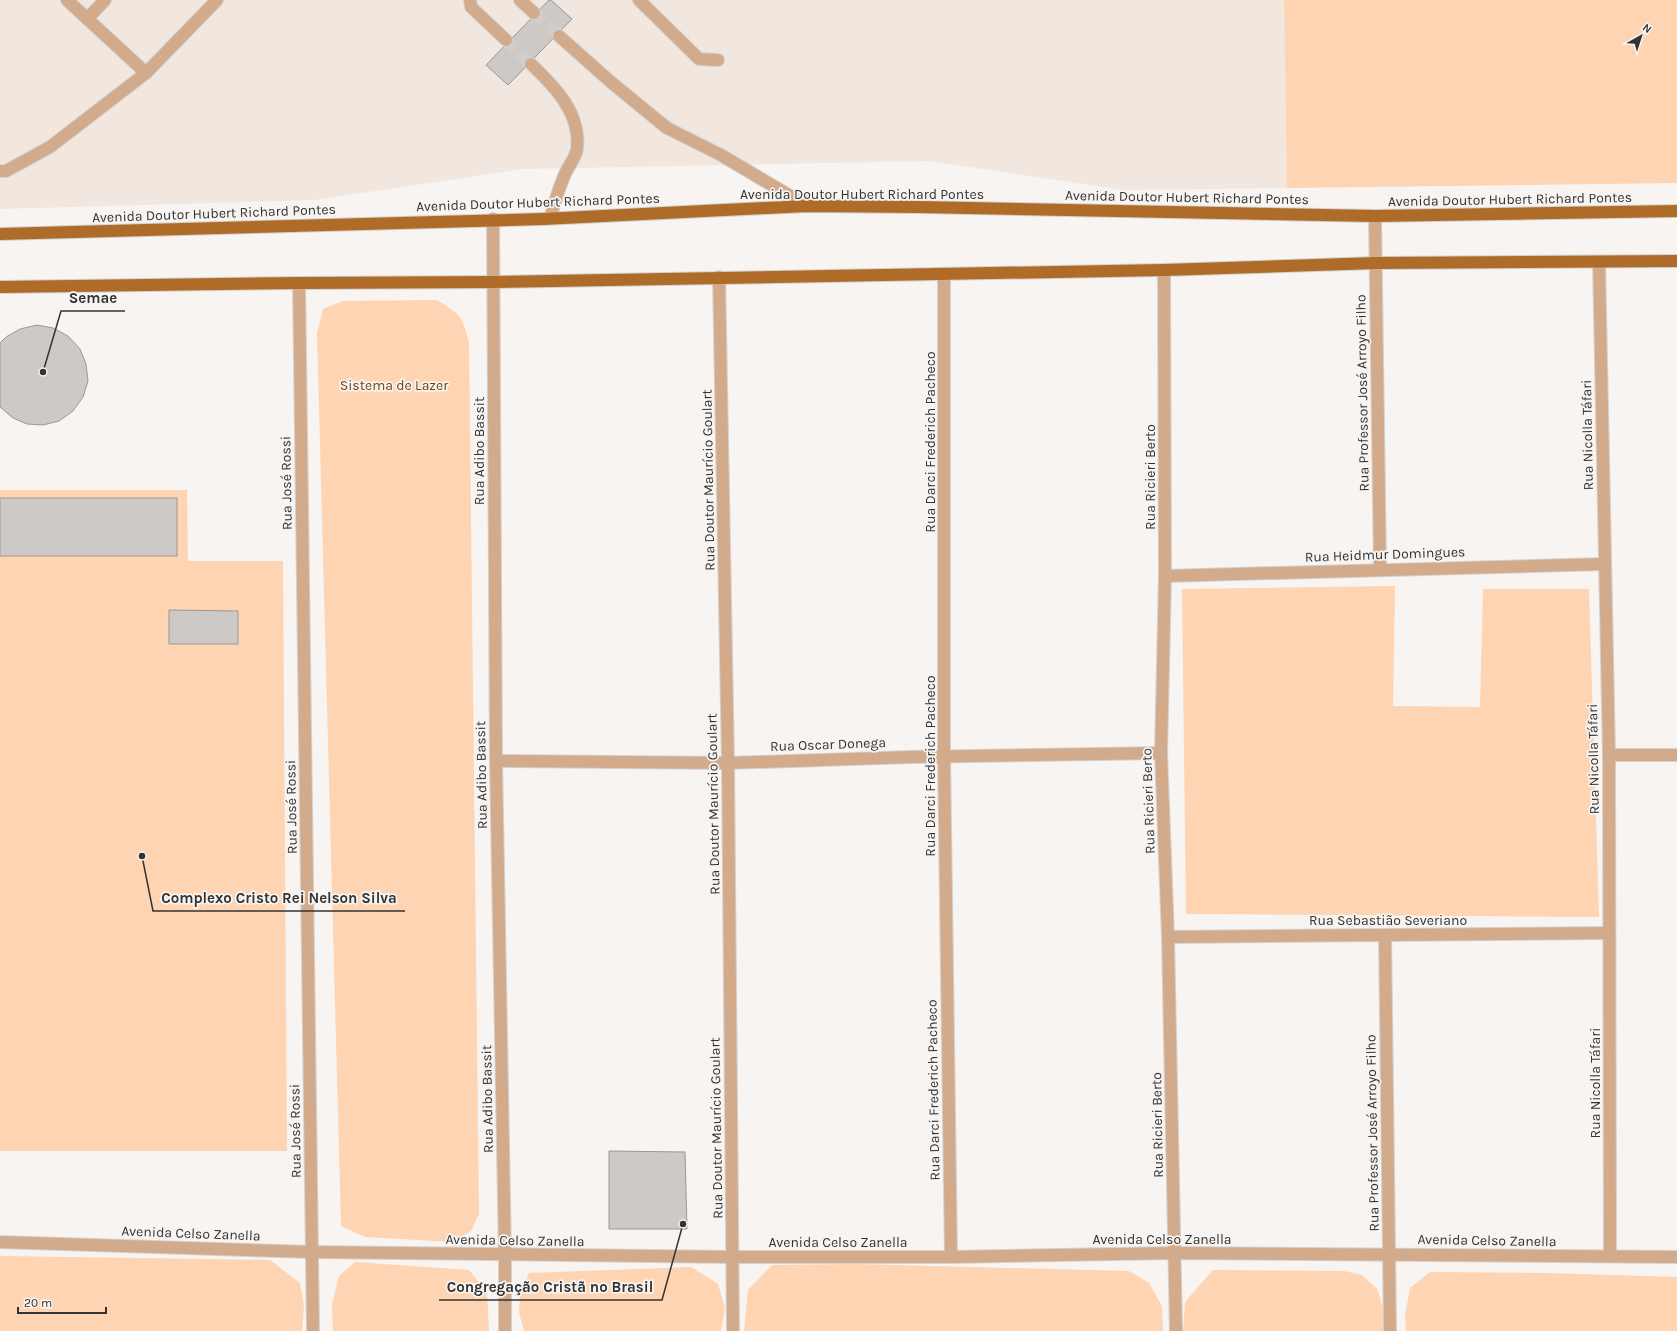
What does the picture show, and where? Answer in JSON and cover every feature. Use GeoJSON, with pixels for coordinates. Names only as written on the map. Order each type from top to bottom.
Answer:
{"type":"FeatureCollection","features":[{"type":"Feature","properties":{"kind":"main road","name":"Avenida Doutor Hubert Richard Pontes"},"geometry":{"type":"LineString","coordinates":[[0,234],[550,218],[808,206],[1375,216],[1677,211]]}},
{"type":"Feature","properties":{"kind":"main road"},"geometry":{"type":"LineString","coordinates":[[0,287],[299,282],[493,282],[1164,270],[1376,263],[1677,261]]}},
{"type":"Feature","properties":{"kind":"street"},"geometry":{"type":"LineString","coordinates":[[68,0],[146,73]]}},
{"type":"Feature","properties":{"kind":"street"},"geometry":{"type":"LineString","coordinates":[[87,19],[105,0]]}},
{"type":"Feature","properties":{"kind":"street"},"geometry":{"type":"LineString","coordinates":[[0,171],[6,171],[50,147],[146,73],[217,0]]}},
{"type":"Feature","properties":{"kind":"street"},"geometry":{"type":"LineString","coordinates":[[470,0],[471,7],[506,40]]}},
{"type":"Feature","properties":{"kind":"street"},"geometry":{"type":"LineString","coordinates":[[520,0],[534,13]]}},
{"type":"Feature","properties":{"kind":"street"},"geometry":{"type":"LineString","coordinates":[[639,0],[699,59],[718,60]]}},
{"type":"Feature","properties":{"kind":"street"},"geometry":{"type":"LineString","coordinates":[[559,36],[612,83],[668,128],[720,155],[808,206]]}},
{"type":"Feature","properties":{"kind":"street"},"geometry":{"type":"LineString","coordinates":[[531,64],[552,84],[567,105],[576,122],[577,150],[566,173],[550,218]]}},
{"type":"Feature","properties":{"kind":"street","name":"Rua Professor José Arroyo Filho"},"geometry":{"type":"LineString","coordinates":[[1375,216],[1380,569]]}},
{"type":"Feature","properties":{"kind":"street","name":"Rua Adibo Bassit"},"geometry":{"type":"LineString","coordinates":[[493,219],[496,761],[505,1331]]}},
{"type":"Feature","properties":{"kind":"street","name":"Rua Nicolla Táfari"},"geometry":{"type":"LineString","coordinates":[[1599,262],[1609,755],[1610,1256]]}},
{"type":"Feature","properties":{"kind":"street","name":"Rua Ricieri Berto"},"geometry":{"type":"LineString","coordinates":[[1164,270],[1165,576],[1161,753],[1168,937],[1176,1331]]}},
{"type":"Feature","properties":{"kind":"street","name":"Rua Darci Frederich Pacheco"},"geometry":{"type":"LineString","coordinates":[[944,274],[944,756],[951,1257]]}},
{"type":"Feature","properties":{"kind":"street","name":"Rua Doutor Maurício Goulart"},"geometry":{"type":"LineString","coordinates":[[719,277],[728,763],[733,1331]]}},
{"type":"Feature","properties":{"kind":"street","name":"Rua José Rossi"},"geometry":{"type":"LineString","coordinates":[[299,282],[313,1331]]}},
{"type":"Feature","properties":{"kind":"street","name":"Rua Heidmur Domingues"},"geometry":{"type":"LineString","coordinates":[[1165,576],[1605,564]]}},
{"type":"Feature","properties":{"kind":"street","name":"Rua Oscar Donega"},"geometry":{"type":"LineString","coordinates":[[496,761],[728,763],[944,756],[1161,753]]}},
{"type":"Feature","properties":{"kind":"street"},"geometry":{"type":"LineString","coordinates":[[1609,755],[1677,755]]}},
{"type":"Feature","properties":{"kind":"street","name":"Rua Sebastião Severiano"},"geometry":{"type":"LineString","coordinates":[[1168,937],[1609,933]]}},
{"type":"Feature","properties":{"kind":"street","name":"Rua Professor José Arroyo Filho"},"geometry":{"type":"LineString","coordinates":[[1384,935],[1390,1331]]}},
{"type":"Feature","properties":{"kind":"street","name":"Avenida Celso Zanella"},"geometry":{"type":"LineString","coordinates":[[0,1242],[312,1252],[733,1258],[951,1257],[1174,1253],[1677,1257]]}},
{"type":"Feature","properties":{"kind":"shaded area"},"geometry":{"type":"Polygon","coordinates":[[[0,0],[1284,0],[1287,188],[1124,190],[929,161],[523,169],[315,200],[0,209],[0,0]]]}},
{"type":"Feature","properties":{"kind":"green space"},"geometry":{"type":"Polygon","coordinates":[[[1284,0],[1677,0],[1677,183],[1287,188],[1284,0]]]}},
{"type":"Feature","properties":{"kind":"green space","name":"Sistema de Lazer"},"geometry":{"type":"Polygon","coordinates":[[[437,300],[460,317],[465,327],[469,343],[479,1214],[471,1231],[453,1242],[365,1237],[341,1226],[317,333],[323,309],[343,301],[437,300]]]}},
{"type":"Feature","properties":{"kind":"green space"},"geometry":{"type":"Polygon","coordinates":[[[0,490],[187,490],[188,561],[283,561],[287,1151],[0,1151],[0,490]]]}},
{"type":"Feature","properties":{"kind":"green space"},"geometry":{"type":"Polygon","coordinates":[[[1395,586],[1393,706],[1480,707],[1483,589],[1589,589],[1599,917],[1186,914],[1182,589],[1395,586]]]}},
{"type":"Feature","properties":{"kind":"green space"},"geometry":{"type":"Polygon","coordinates":[[[0,1256],[270,1260],[300,1283],[304,1306],[302,1331],[0,1331],[0,1256]]]}},
{"type":"Feature","properties":{"kind":"green space"},"geometry":{"type":"Polygon","coordinates":[[[355,1262],[469,1270],[487,1292],[489,1331],[333,1331],[332,1304],[339,1276],[355,1262]]]}},
{"type":"Feature","properties":{"kind":"green space"},"geometry":{"type":"Polygon","coordinates":[[[857,1264],[1129,1271],[1149,1283],[1162,1306],[1163,1331],[744,1331],[748,1290],[772,1265],[857,1264]]]}},
{"type":"Feature","properties":{"kind":"green space"},"geometry":{"type":"Polygon","coordinates":[[[691,1267],[718,1284],[725,1308],[721,1331],[524,1331],[519,1312],[520,1294],[529,1273],[691,1267]]]}},
{"type":"Feature","properties":{"kind":"green space"},"geometry":{"type":"Polygon","coordinates":[[[1213,1270],[1344,1271],[1362,1275],[1377,1289],[1386,1318],[1384,1331],[1183,1331],[1185,1302],[1213,1270]]]}},
{"type":"Feature","properties":{"kind":"green space"},"geometry":{"type":"Polygon","coordinates":[[[1430,1272],[1548,1273],[1677,1277],[1677,1331],[1406,1331],[1405,1316],[1410,1288],[1430,1272]]]}},
{"type":"Feature","properties":{"kind":"building"},"geometry":{"type":"Polygon","coordinates":[[[549,0],[551,0],[572,19],[508,85],[486,65],[549,0]]]}},
{"type":"Feature","properties":{"kind":"building"},"geometry":{"type":"Polygon","coordinates":[[[37,325],[53,328],[68,336],[80,349],[86,364],[88,381],[83,397],[73,411],[59,421],[43,425],[27,424],[13,418],[0,407],[0,343],[6,337],[20,329],[37,325]]]}},
{"type":"Feature","properties":{"kind":"building"},"geometry":{"type":"Polygon","coordinates":[[[0,498],[177,498],[177,556],[0,556],[0,498]]]}},
{"type":"Feature","properties":{"kind":"building"},"geometry":{"type":"Polygon","coordinates":[[[169,610],[238,611],[238,644],[169,644],[169,610]]]}},
{"type":"Feature","properties":{"kind":"building"},"geometry":{"type":"Polygon","coordinates":[[[609,1151],[685,1152],[687,1229],[609,1229],[609,1151]]]}},
{"type":"Feature","properties":{"kind":"tunnel"},"geometry":{"type":"LineString","coordinates":[[534,13],[559,36]]}},
{"type":"Feature","properties":{"kind":"tunnel"},"geometry":{"type":"LineString","coordinates":[[506,40],[531,64]]}},
{"type":"Feature","properties":{"kind":"place","name":"Semae"},"geometry":{"type":"Point","coordinates":[43,372]}},
{"type":"Feature","properties":{"kind":"place","name":"Complexo Cristo Rei Nelson Silva"},"geometry":{"type":"Point","coordinates":[142,856]}},
{"type":"Feature","properties":{"kind":"place","name":"Congregação Cristã no Brasil"},"geometry":{"type":"Point","coordinates":[683,1224]}}]}
